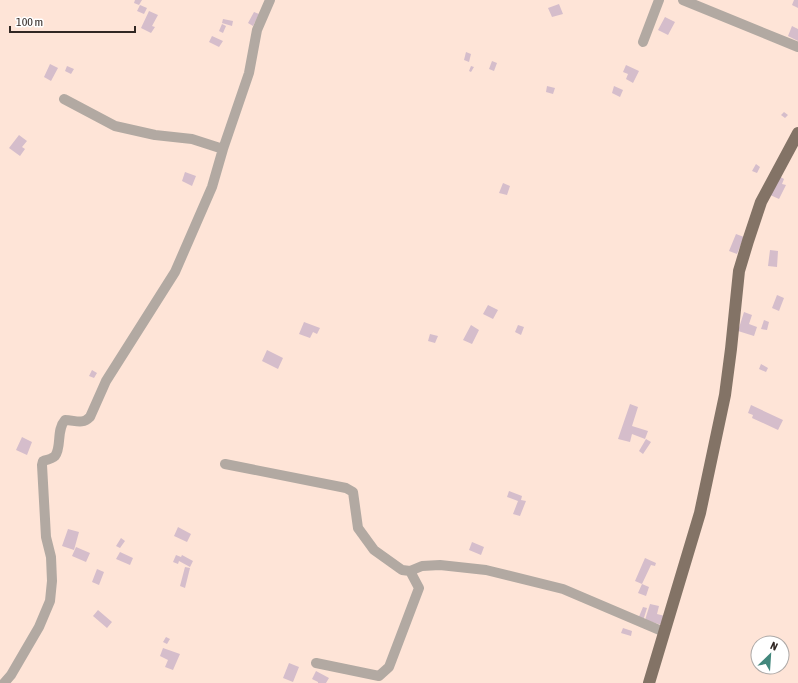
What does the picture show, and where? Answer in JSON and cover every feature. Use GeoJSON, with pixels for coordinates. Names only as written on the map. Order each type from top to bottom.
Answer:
{"type":"FeatureCollection","features":[{"type":"Feature","properties":{"kind":"main road"},"geometry":{"type":"LineString","coordinates":[[649,683],[700,513],[725,395],[740,271],[748,241],[761,202],[798,133]]}},
{"type":"Feature","properties":{"kind":"street"},"geometry":{"type":"LineString","coordinates":[[4,683],[11,675],[39,627],[50,601],[52,581],[51,557],[46,537],[43,461],[54,457],[58,448],[59,435],[65,420],[80,422],[86,421],[90,417],[106,381],[174,272],[212,187],[223,149],[249,73],[257,30],[270,0]]}},
{"type":"Feature","properties":{"kind":"street"},"geometry":{"type":"LineString","coordinates":[[643,42],[659,0]]}},
{"type":"Feature","properties":{"kind":"street"},"geometry":{"type":"LineString","coordinates":[[683,0],[798,47]]}},
{"type":"Feature","properties":{"kind":"street"},"geometry":{"type":"LineString","coordinates":[[64,98],[115,126],[155,136],[192,139],[223,149]]}},
{"type":"Feature","properties":{"kind":"street"},"geometry":{"type":"LineString","coordinates":[[224,464],[346,488],[353,492],[358,528],[374,550],[402,570],[410,571],[422,566],[440,565],[486,570],[563,589],[664,632]]}},
{"type":"Feature","properties":{"kind":"street"},"geometry":{"type":"LineString","coordinates":[[316,663],[379,676],[389,667],[419,588],[410,571]]}},
{"type":"Feature","properties":{"kind":"building"},"geometry":{"type":"Polygon","coordinates":[[[135,0],[142,0],[139,5],[134,3],[135,0]]]}},
{"type":"Feature","properties":{"kind":"building"},"geometry":{"type":"Polygon","coordinates":[[[794,0],[798,0],[798,8],[792,5],[794,0]]]}},
{"type":"Feature","properties":{"kind":"building"},"geometry":{"type":"Polygon","coordinates":[[[559,4],[563,14],[552,17],[548,8],[559,4]]]}},
{"type":"Feature","properties":{"kind":"building"},"geometry":{"type":"Polygon","coordinates":[[[140,5],[147,8],[144,14],[137,11],[140,5]]]}},
{"type":"Feature","properties":{"kind":"building"},"geometry":{"type":"Polygon","coordinates":[[[149,11],[158,15],[152,26],[155,27],[151,33],[141,28],[149,11]]]}},
{"type":"Feature","properties":{"kind":"building"},"geometry":{"type":"Polygon","coordinates":[[[254,12],[259,14],[253,26],[248,23],[254,12]]]}},
{"type":"Feature","properties":{"kind":"building"},"geometry":{"type":"Polygon","coordinates":[[[665,17],[675,22],[668,35],[658,30],[665,17]]]}},
{"type":"Feature","properties":{"kind":"building"},"geometry":{"type":"Polygon","coordinates":[[[223,19],[233,21],[232,26],[222,23],[223,19]]]}},
{"type":"Feature","properties":{"kind":"building"},"geometry":{"type":"Polygon","coordinates":[[[222,24],[226,26],[223,33],[219,31],[222,24]]]}},
{"type":"Feature","properties":{"kind":"building"},"geometry":{"type":"Polygon","coordinates":[[[792,26],[798,29],[798,41],[788,36],[792,26]]]}},
{"type":"Feature","properties":{"kind":"building"},"geometry":{"type":"Polygon","coordinates":[[[212,36],[223,41],[219,47],[209,42],[212,36]]]}},
{"type":"Feature","properties":{"kind":"building"},"geometry":{"type":"Polygon","coordinates":[[[466,52],[471,54],[469,62],[464,60],[466,52]]]}},
{"type":"Feature","properties":{"kind":"building"},"geometry":{"type":"Polygon","coordinates":[[[492,61],[497,63],[494,71],[489,69],[492,61]]]}},
{"type":"Feature","properties":{"kind":"building"},"geometry":{"type":"Polygon","coordinates":[[[50,64],[58,68],[51,81],[44,77],[50,64]]]}},
{"type":"Feature","properties":{"kind":"building"},"geometry":{"type":"Polygon","coordinates":[[[626,65],[639,71],[633,83],[626,79],[628,74],[623,72],[626,65]]]}},
{"type":"Feature","properties":{"kind":"building"},"geometry":{"type":"Polygon","coordinates":[[[67,66],[74,69],[71,74],[65,71],[67,66]]]}},
{"type":"Feature","properties":{"kind":"building"},"geometry":{"type":"Polygon","coordinates":[[[471,66],[474,67],[471,72],[469,71],[471,66]]]}},
{"type":"Feature","properties":{"kind":"building"},"geometry":{"type":"Polygon","coordinates":[[[547,86],[555,88],[553,94],[546,92],[547,86]]]}},
{"type":"Feature","properties":{"kind":"building"},"geometry":{"type":"Polygon","coordinates":[[[614,86],[623,90],[620,97],[612,93],[614,86]]]}},
{"type":"Feature","properties":{"kind":"building"},"geometry":{"type":"Polygon","coordinates":[[[784,112],[788,115],[785,118],[781,115],[784,112]]]}},
{"type":"Feature","properties":{"kind":"building"},"geometry":{"type":"Polygon","coordinates":[[[19,135],[27,141],[22,147],[25,149],[20,156],[9,148],[19,135]]]}},
{"type":"Feature","properties":{"kind":"building"},"geometry":{"type":"Polygon","coordinates":[[[756,164],[760,167],[757,173],[752,171],[756,164]]]}},
{"type":"Feature","properties":{"kind":"building"},"geometry":{"type":"Polygon","coordinates":[[[185,172],[196,176],[192,186],[182,181],[185,172]]]}},
{"type":"Feature","properties":{"kind":"building"},"geometry":{"type":"Polygon","coordinates":[[[777,175],[784,179],[782,184],[786,185],[779,199],[768,194],[777,175]]]}},
{"type":"Feature","properties":{"kind":"building"},"geometry":{"type":"Polygon","coordinates":[[[503,183],[510,186],[507,195],[499,193],[503,183]]]}},
{"type":"Feature","properties":{"kind":"building"},"geometry":{"type":"Polygon","coordinates":[[[736,234],[744,237],[737,254],[729,251],[736,234]]]}},
{"type":"Feature","properties":{"kind":"building"},"geometry":{"type":"Polygon","coordinates":[[[770,250],[778,251],[777,267],[768,266],[770,250]]]}},
{"type":"Feature","properties":{"kind":"building"},"geometry":{"type":"Polygon","coordinates":[[[777,295],[784,298],[779,311],[772,308],[777,295]]]}},
{"type":"Feature","properties":{"kind":"building"},"geometry":{"type":"Polygon","coordinates":[[[488,305],[498,310],[493,319],[483,314],[488,305]]]}},
{"type":"Feature","properties":{"kind":"building"},"geometry":{"type":"Polygon","coordinates":[[[744,312],[752,315],[749,324],[757,327],[754,336],[738,331],[744,312]]]}},
{"type":"Feature","properties":{"kind":"building"},"geometry":{"type":"Polygon","coordinates":[[[764,320],[769,322],[767,330],[761,329],[764,320]]]}},
{"type":"Feature","properties":{"kind":"building"},"geometry":{"type":"Polygon","coordinates":[[[304,322],[320,328],[317,334],[313,332],[310,338],[299,334],[304,322]]]}},
{"type":"Feature","properties":{"kind":"building"},"geometry":{"type":"Polygon","coordinates":[[[471,325],[479,330],[472,344],[463,340],[471,325]]]}},
{"type":"Feature","properties":{"kind":"building"},"geometry":{"type":"Polygon","coordinates":[[[518,325],[524,327],[521,335],[515,332],[518,325]]]}},
{"type":"Feature","properties":{"kind":"building"},"geometry":{"type":"Polygon","coordinates":[[[430,334],[438,336],[435,343],[428,341],[430,334]]]}},
{"type":"Feature","properties":{"kind":"building"},"geometry":{"type":"Polygon","coordinates":[[[267,350],[283,358],[278,369],[262,361],[267,350]]]}},
{"type":"Feature","properties":{"kind":"building"},"geometry":{"type":"Polygon","coordinates":[[[761,364],[768,368],[766,372],[759,369],[761,364]]]}},
{"type":"Feature","properties":{"kind":"building"},"geometry":{"type":"Polygon","coordinates":[[[92,370],[97,373],[94,378],[89,376],[92,370]]]}},
{"type":"Feature","properties":{"kind":"building"},"geometry":{"type":"Polygon","coordinates":[[[630,404],[638,407],[632,426],[648,431],[645,439],[632,434],[630,442],[618,439],[630,404]]]}},
{"type":"Feature","properties":{"kind":"building"},"geometry":{"type":"Polygon","coordinates":[[[751,405],[783,420],[778,430],[752,418],[753,415],[748,413],[751,405]]]}},
{"type":"Feature","properties":{"kind":"building"},"geometry":{"type":"Polygon","coordinates":[[[22,437],[32,442],[27,455],[16,450],[22,437]]]}},
{"type":"Feature","properties":{"kind":"building"},"geometry":{"type":"Polygon","coordinates":[[[646,439],[651,442],[643,454],[639,451],[646,439]]]}},
{"type":"Feature","properties":{"kind":"building"},"geometry":{"type":"Polygon","coordinates":[[[509,491],[522,496],[521,500],[526,501],[520,516],[513,514],[518,501],[507,497],[509,491]]]}},
{"type":"Feature","properties":{"kind":"building"},"geometry":{"type":"Polygon","coordinates":[[[178,527],[191,534],[187,542],[174,536],[178,527]]]}},
{"type":"Feature","properties":{"kind":"building"},"geometry":{"type":"Polygon","coordinates":[[[68,529],[79,532],[74,550],[62,546],[68,529]]]}},
{"type":"Feature","properties":{"kind":"building"},"geometry":{"type":"Polygon","coordinates":[[[121,538],[125,541],[120,548],[116,546],[121,538]]]}},
{"type":"Feature","properties":{"kind":"building"},"geometry":{"type":"Polygon","coordinates":[[[472,542],[484,547],[481,555],[469,550],[472,542]]]}},
{"type":"Feature","properties":{"kind":"building"},"geometry":{"type":"Polygon","coordinates":[[[76,547],[90,553],[86,562],[72,556],[76,547]]]}},
{"type":"Feature","properties":{"kind":"building"},"geometry":{"type":"Polygon","coordinates":[[[120,552],[133,558],[130,565],[116,559],[120,552]]]}},
{"type":"Feature","properties":{"kind":"building"},"geometry":{"type":"Polygon","coordinates":[[[176,555],[181,557],[182,555],[193,561],[190,567],[179,561],[178,564],[173,562],[176,555]]]}},
{"type":"Feature","properties":{"kind":"building"},"geometry":{"type":"Polygon","coordinates":[[[645,558],[656,563],[655,566],[651,565],[642,584],[635,581],[645,558]]]}},
{"type":"Feature","properties":{"kind":"building"},"geometry":{"type":"Polygon","coordinates":[[[185,567],[190,568],[185,588],[180,586],[185,567]]]}},
{"type":"Feature","properties":{"kind":"building"},"geometry":{"type":"Polygon","coordinates":[[[97,569],[104,572],[99,585],[92,582],[97,569]]]}},
{"type":"Feature","properties":{"kind":"building"},"geometry":{"type":"Polygon","coordinates":[[[642,584],[649,587],[646,596],[638,593],[642,584]]]}},
{"type":"Feature","properties":{"kind":"building"},"geometry":{"type":"Polygon","coordinates":[[[650,604],[659,606],[657,614],[665,616],[662,625],[645,620],[650,604]]]}},
{"type":"Feature","properties":{"kind":"building"},"geometry":{"type":"Polygon","coordinates":[[[643,607],[647,608],[643,621],[638,619],[643,607]]]}},
{"type":"Feature","properties":{"kind":"building"},"geometry":{"type":"Polygon","coordinates":[[[98,610],[112,622],[107,628],[93,616],[98,610]]]}},
{"type":"Feature","properties":{"kind":"building"},"geometry":{"type":"Polygon","coordinates":[[[623,628],[632,631],[631,636],[621,633],[623,628]]]}},
{"type":"Feature","properties":{"kind":"building"},"geometry":{"type":"Polygon","coordinates":[[[166,637],[170,639],[167,644],[163,642],[166,637]]]}},
{"type":"Feature","properties":{"kind":"building"},"geometry":{"type":"Polygon","coordinates":[[[163,648],[180,654],[173,670],[165,667],[168,660],[160,656],[163,648]]]}},
{"type":"Feature","properties":{"kind":"building"},"geometry":{"type":"Polygon","coordinates":[[[289,663],[299,667],[293,682],[283,678],[289,663]]]}},
{"type":"Feature","properties":{"kind":"building"},"geometry":{"type":"Polygon","coordinates":[[[316,671],[329,678],[326,683],[318,683],[312,679],[316,671]]]}}]}
